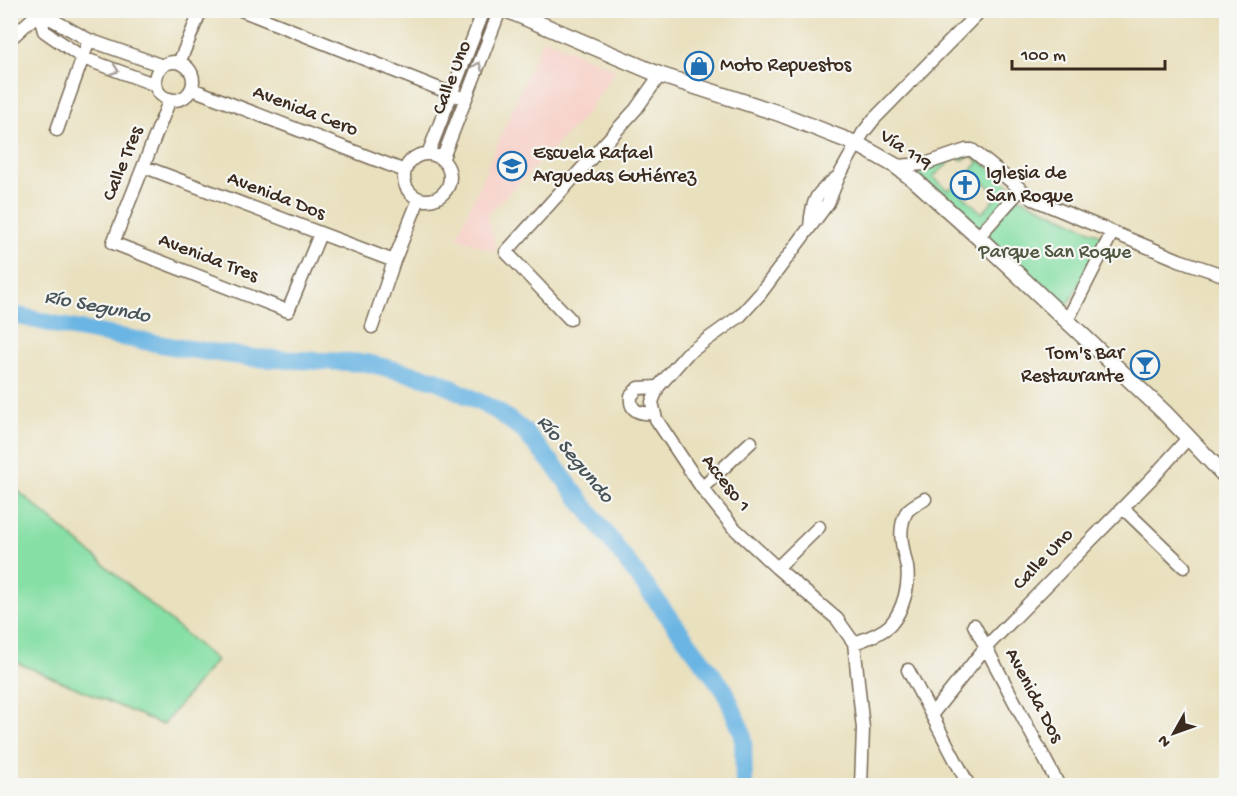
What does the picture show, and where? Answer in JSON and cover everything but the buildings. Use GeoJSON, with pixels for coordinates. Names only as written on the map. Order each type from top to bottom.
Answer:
{"type":"FeatureCollection","features":[{"type":"Feature","properties":{"kind":"main road","name":"Vía 119"},"geometry":{"type":"LineString","coordinates":[[507,10],[656,74],[778,113],[857,144],[896,166],[978,237],[1189,437],[1227,477]]}},
{"type":"Feature","properties":{"kind":"street"},"geometry":{"type":"LineString","coordinates":[[179,63],[201,10]]}},
{"type":"Feature","properties":{"kind":"street"},"geometry":{"type":"LineString","coordinates":[[241,10],[465,99]]}},
{"type":"Feature","properties":{"kind":"street","name":"Calle Uno"},"geometry":{"type":"LineString","coordinates":[[428,154],[484,10]]}},
{"type":"Feature","properties":{"kind":"street","name":"Calle Uno"},"geometry":{"type":"LineString","coordinates":[[442,160],[500,10]]}},
{"type":"Feature","properties":{"kind":"street"},"geometry":{"type":"LineString","coordinates":[[658,387],[638,388],[631,396],[632,407],[641,413],[653,413],[652,402],[658,387],[687,354],[740,316],[760,294],[828,203],[839,176],[874,118],[981,10]]}},
{"type":"Feature","properties":{"kind":"street"},"geometry":{"type":"LineString","coordinates":[[39,12],[89,40],[163,66]]}},
{"type":"Feature","properties":{"kind":"street"},"geometry":{"type":"LineString","coordinates":[[10,39],[39,12]]}},
{"type":"Feature","properties":{"kind":"street"},"geometry":{"type":"LineString","coordinates":[[39,12],[44,32],[83,58],[156,85]]}},
{"type":"Feature","properties":{"kind":"street"},"geometry":{"type":"LineString","coordinates":[[57,130],[89,40]]}},
{"type":"Feature","properties":{"kind":"street"},"geometry":{"type":"LineString","coordinates":[[168,63],[179,63],[190,70],[193,76],[192,89],[183,98],[170,99],[161,94],[156,85],[157,75],[168,63]]}},
{"type":"Feature","properties":{"kind":"street"},"geometry":{"type":"LineString","coordinates":[[570,319],[506,252],[627,117],[630,106],[656,74]]}},
{"type":"Feature","properties":{"kind":"street","name":"Avenida Cero"},"geometry":{"type":"LineString","coordinates":[[192,89],[405,171]]}},
{"type":"Feature","properties":{"kind":"street","name":"Calle Tres"},"geometry":{"type":"LineString","coordinates":[[114,243],[170,99]]}},
{"type":"Feature","properties":{"kind":"street"},"geometry":{"type":"LineString","coordinates":[[896,166],[925,164],[972,150],[1033,199],[1179,260],[1227,276]]}},
{"type":"Feature","properties":{"kind":"street"},"geometry":{"type":"LineString","coordinates":[[428,154],[442,160],[449,172],[448,186],[440,196],[426,200],[419,199],[408,191],[405,185],[405,171],[413,159],[428,154]]}},
{"type":"Feature","properties":{"kind":"street","name":"Avenida Dos"},"geometry":{"type":"LineString","coordinates":[[145,167],[394,261]]}},
{"type":"Feature","properties":{"kind":"street"},"geometry":{"type":"LineString","coordinates":[[978,237],[1020,190]]}},
{"type":"Feature","properties":{"kind":"street"},"geometry":{"type":"LineString","coordinates":[[372,327],[394,261],[419,199]]}},
{"type":"Feature","properties":{"kind":"street"},"geometry":{"type":"LineString","coordinates":[[1067,321],[1112,233]]}},
{"type":"Feature","properties":{"kind":"street","name":"Avenida Tres"},"geometry":{"type":"LineString","coordinates":[[114,243],[288,311],[320,234]]}},
{"type":"Feature","properties":{"kind":"street","name":"Acceso 1"},"geometry":{"type":"LineString","coordinates":[[653,413],[702,488],[733,526],[777,568],[837,619],[854,643],[863,729],[861,786]]}},
{"type":"Feature","properties":{"kind":"street","name":"Calle Uno"},"geometry":{"type":"LineString","coordinates":[[932,714],[985,648],[1123,508],[1189,437]]}},
{"type":"Feature","properties":{"kind":"street"},"geometry":{"type":"LineString","coordinates":[[702,488],[751,442]]}},
{"type":"Feature","properties":{"kind":"street"},"geometry":{"type":"LineString","coordinates":[[854,643],[890,625],[899,610],[907,587],[907,570],[901,532],[907,511],[925,499]]}},
{"type":"Feature","properties":{"kind":"street"},"geometry":{"type":"LineString","coordinates":[[1123,508],[1184,567]]}},
{"type":"Feature","properties":{"kind":"street"},"geometry":{"type":"LineString","coordinates":[[777,568],[819,527]]}},
{"type":"Feature","properties":{"kind":"street","name":"Avenida Dos"},"geometry":{"type":"LineString","coordinates":[[974,624],[1059,786]]}},
{"type":"Feature","properties":{"kind":"street"},"geometry":{"type":"LineString","coordinates":[[908,670],[969,786]]}},
{"type":"Feature","properties":{"kind":"shaded area","name":"Escuela Rafael Arguedas Gutiérrez"},"geometry":{"type":"Polygon","coordinates":[[[543,38],[616,70],[584,117],[487,215],[496,248],[495,252],[457,237],[543,38]]]}},
{"type":"Feature","properties":{"kind":"green space"},"geometry":{"type":"Polygon","coordinates":[[[971,152],[1015,190],[977,229],[915,172],[962,153],[971,152]],[[971,155],[962,160],[957,156],[933,177],[948,190],[953,186],[982,213],[998,195],[972,170],[979,162],[971,155]]]}},
{"type":"Feature","properties":{"kind":"green space","name":"Parque San Roque"},"geometry":{"type":"Polygon","coordinates":[[[1018,197],[1105,237],[1065,310],[984,234],[1018,197]]]}},
{"type":"Feature","properties":{"kind":"green space"},"geometry":{"type":"Polygon","coordinates":[[[10,484],[216,660],[163,725],[11,660],[10,484]]]}},
{"type":"Feature","properties":{"kind":"waterway","name":"Río Segundo"},"geometry":{"type":"LineString","coordinates":[[10,314],[71,328],[254,358],[367,363],[436,380],[497,411],[523,430],[556,468],[725,691],[743,735],[744,786]]}},
{"type":"Feature","properties":{"kind":"place","name":"Moto Repuestos"},"geometry":{"type":"Point","coordinates":[699,66]}},
{"type":"Feature","properties":{"kind":"place","name":"Escuela Rafael Arguedas Gutiérrez"},"geometry":{"type":"Point","coordinates":[512,166]}},
{"type":"Feature","properties":{"kind":"place","name":"Iglesia de San Roque"},"geometry":{"type":"Point","coordinates":[965,185]}},
{"type":"Feature","properties":{"kind":"place","name":"Tom's Bar Restaurante"},"geometry":{"type":"Point","coordinates":[1145,365]}}]}
